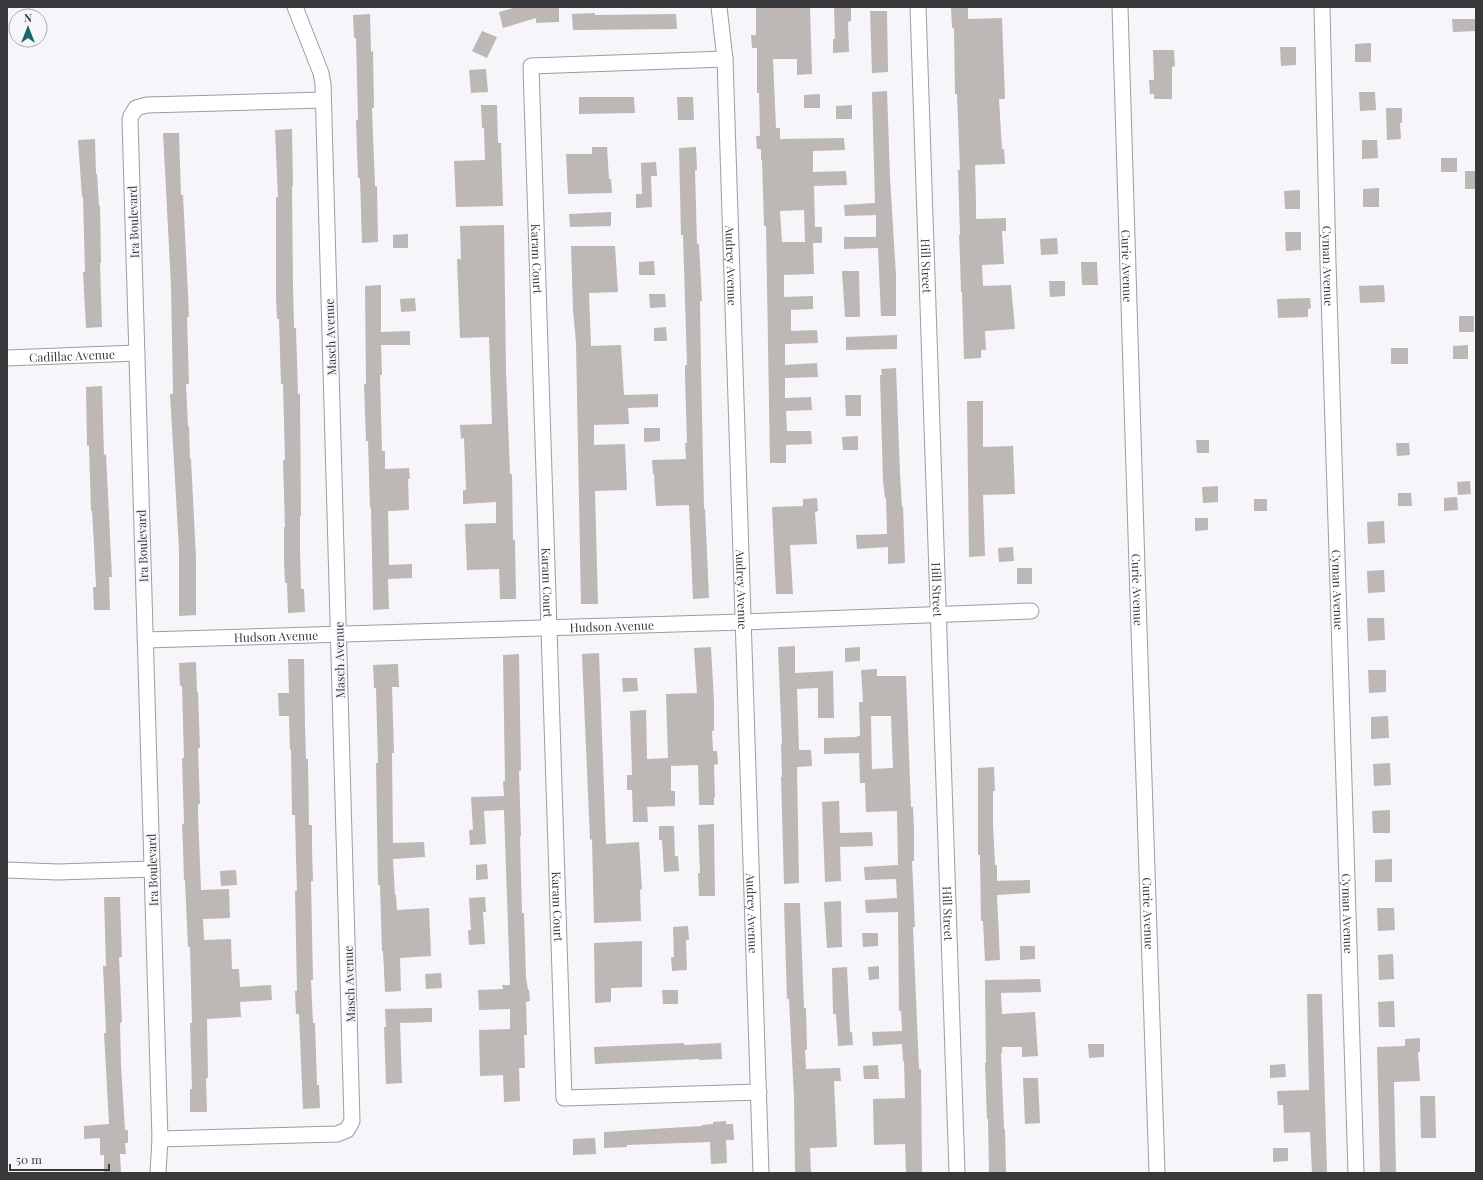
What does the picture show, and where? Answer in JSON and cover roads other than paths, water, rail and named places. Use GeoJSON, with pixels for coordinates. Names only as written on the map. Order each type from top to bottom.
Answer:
{"type":"FeatureCollection","features":[{"type":"Feature","properties":{"kind":"street","name":"Masch Avenue"},"geometry":{"type":"LineString","coordinates":[[160,1139],[337,1134],[346,1130],[352,1121],[323,84],[321,73],[295,7]]}},
{"type":"Feature","properties":{"kind":"street","name":"Audrey Avenue"},"geometry":{"type":"LineString","coordinates":[[719,7],[725,59],[761,1173]]}},
{"type":"Feature","properties":{"kind":"street","name":"Hill Street"},"geometry":{"type":"LineString","coordinates":[[918,7],[957,1173]]}},
{"type":"Feature","properties":{"kind":"street","name":"Curie Avenue"},"geometry":{"type":"LineString","coordinates":[[1120,7],[1129,352],[1157,1173]]}},
{"type":"Feature","properties":{"kind":"street","name":"Cyman Avenue"},"geometry":{"type":"LineString","coordinates":[[1322,7],[1328,270],[1356,1173]]}},
{"type":"Feature","properties":{"kind":"street","name":"Karam Court"},"geometry":{"type":"LineString","coordinates":[[725,59],[531,66],[564,1098],[759,1092]]}},
{"type":"Feature","properties":{"kind":"street","name":"Ira Boulevard"},"geometry":{"type":"LineString","coordinates":[[158,1173],[160,1139],[130,129],[131,116],[136,108],[147,105],[323,100]]}},
{"type":"Feature","properties":{"kind":"street","name":"Cadillac Avenue"},"geometry":{"type":"LineString","coordinates":[[7,358],[137,353]]}},
{"type":"Feature","properties":{"kind":"street","name":"Hudson Avenue"},"geometry":{"type":"LineString","coordinates":[[145,640],[743,622],[1031,611]]}},
{"type":"Feature","properties":{"kind":"street"},"geometry":{"type":"LineString","coordinates":[[7,870],[58,872],[152,869]]}}]}
